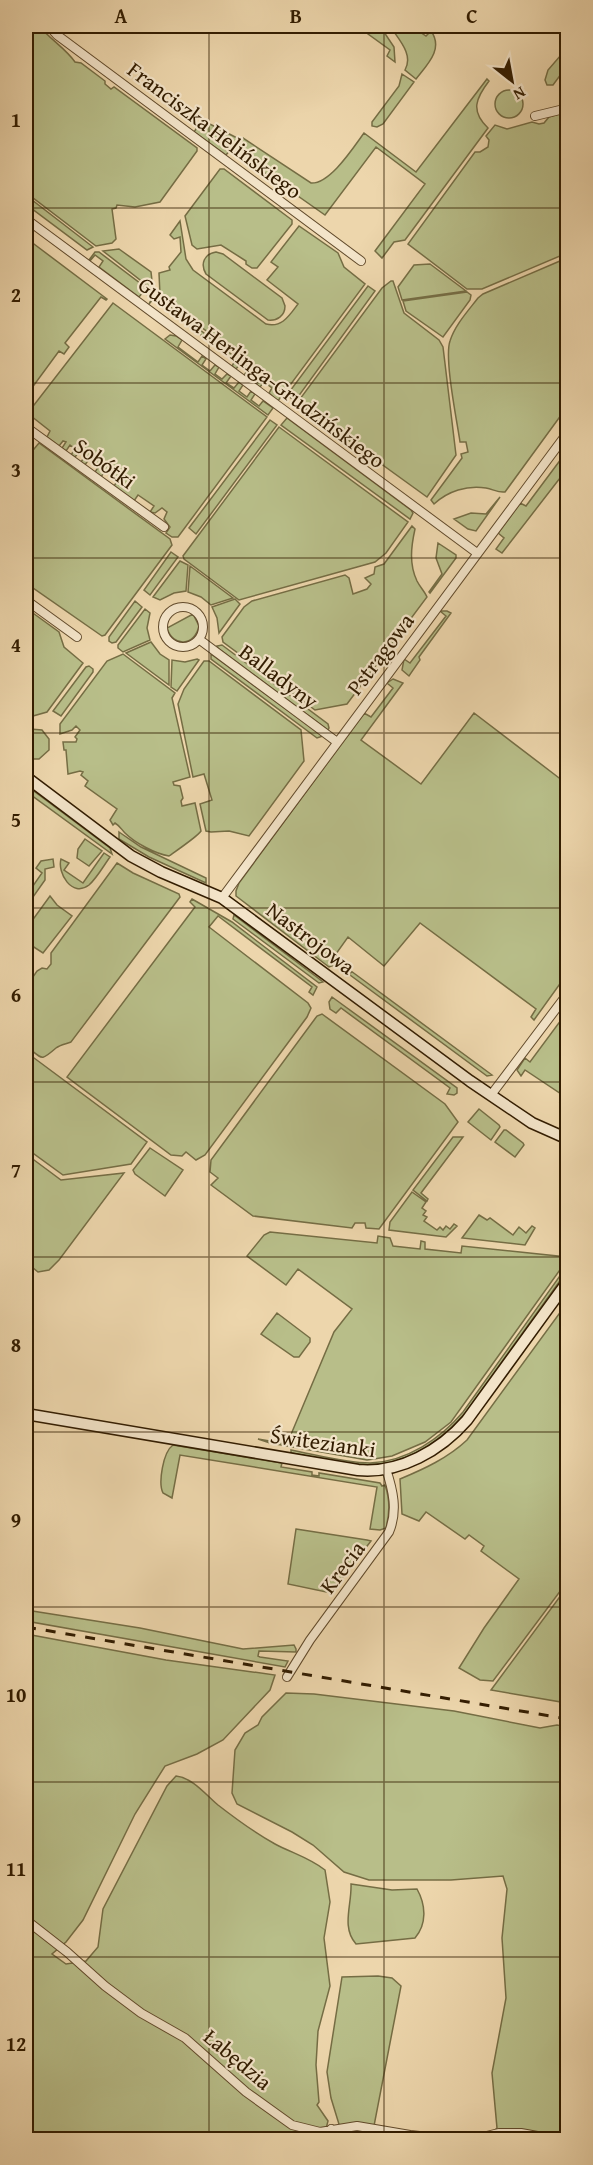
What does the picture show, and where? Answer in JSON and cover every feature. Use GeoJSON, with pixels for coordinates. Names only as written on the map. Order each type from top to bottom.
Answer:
{"type":"FeatureCollection","features":[{"type":"Feature","properties":{"kind":"street","name":"Franciszka Helińskiego"},"geometry":{"type":"LineString","coordinates":[[49,26],[57,36],[361,261]]}},
{"type":"Feature","properties":{"kind":"street"},"geometry":{"type":"LineString","coordinates":[[535,116],[567,108]]}},
{"type":"Feature","properties":{"kind":"street","name":"Gustawa Herlinga-Grudzińskiego"},"geometry":{"type":"LineString","coordinates":[[26,219],[477,554]]}},
{"type":"Feature","properties":{"kind":"street","name":"Sobótki"},"geometry":{"type":"LineString","coordinates":[[26,427],[164,527]]}},
{"type":"Feature","properties":{"kind":"street","name":"Pstrągowa"},"geometry":{"type":"LineString","coordinates":[[222,898],[567,432]]}},
{"type":"Feature","properties":{"kind":"street"},"geometry":{"type":"LineString","coordinates":[[26,600],[77,637]]}},
{"type":"Feature","properties":{"kind":"street"},"geometry":{"type":"LineString","coordinates":[[179,606],[198,613],[203,622],[203,633],[200,640],[180,647],[171,643],[162,627],[165,616],[179,606]]}},
{"type":"Feature","properties":{"kind":"street","name":"Balladyny"},"geometry":{"type":"LineString","coordinates":[[200,640],[338,742]]}},
{"type":"Feature","properties":{"kind":"street","name":"Nastrojowa"},"geometry":{"type":"LineString","coordinates":[[26,777],[131,855],[161,872],[222,898],[532,1124],[567,1139]]}},
{"type":"Feature","properties":{"kind":"street"},"geometry":{"type":"LineString","coordinates":[[491,1095],[567,993]]}},
{"type":"Feature","properties":{"kind":"street","name":"Świtezianki"},"geometry":{"type":"LineString","coordinates":[[26,1414],[358,1470],[386,1469],[424,1455],[454,1435],[567,1281]]}},
{"type":"Feature","properties":{"kind":"street","name":"Krecia"},"geometry":{"type":"LineString","coordinates":[[287,1677],[310,1640],[389,1532],[395,1510],[386,1469]]}},
{"type":"Feature","properties":{"kind":"street","name":"Łabędzia"},"geometry":{"type":"LineString","coordinates":[[26,1920],[68,1952],[105,1986],[141,2013],[185,2038],[246,2092],[292,2125],[320,2132],[357,2126],[410,2135],[457,2139]]}},
{"type":"Feature","properties":{"kind":"street"},"geometry":{"type":"LineString","coordinates":[[331,2129],[340,2139]]}},
{"type":"Feature","properties":{"kind":"street"},"geometry":{"type":"LineString","coordinates":[[470,2139],[499,2133],[521,2133],[559,2139]]}},
{"type":"Feature","properties":{"kind":"green space"},"geometry":{"type":"Polygon","coordinates":[[[26,26],[39,26],[75,62],[81,63],[105,81],[111,89],[114,87],[197,148],[160,202],[135,207],[117,205],[112,209],[116,239],[112,243],[96,246],[26,195],[26,26]]]}},
{"type":"Feature","properties":{"kind":"green space"},"geometry":{"type":"Polygon","coordinates":[[[357,26],[380,26],[394,47],[395,62],[387,56],[390,50],[357,26]]]}},
{"type":"Feature","properties":{"kind":"green space"},"geometry":{"type":"Polygon","coordinates":[[[390,26],[411,26],[426,36],[431,31],[435,38],[436,44],[432,57],[416,79],[405,70],[408,58],[406,52],[390,26]]]}},
{"type":"Feature","properties":{"kind":"green space"},"geometry":{"type":"Polygon","coordinates":[[[567,48],[567,66],[553,85],[547,85],[545,80],[548,70],[567,48]]]}},
{"type":"Feature","properties":{"kind":"green space"},"geometry":{"type":"Polygon","coordinates":[[[402,74],[414,82],[383,124],[377,127],[372,126],[372,122],[399,86],[402,74]]]}},
{"type":"Feature","properties":{"kind":"green space"},"geometry":{"type":"Polygon","coordinates":[[[487,79],[489,81],[478,99],[477,110],[482,122],[488,128],[405,240],[394,242],[382,258],[375,251],[425,184],[376,147],[325,215],[231,149],[226,155],[194,132],[202,120],[241,140],[243,138],[311,183],[326,178],[333,172],[364,133],[416,172],[487,79]]]}},
{"type":"Feature","properties":{"kind":"green space"},"geometry":{"type":"Polygon","coordinates":[[[509,90],[519,94],[523,104],[519,114],[509,118],[499,114],[495,104],[499,94],[509,90]]]}},
{"type":"Feature","properties":{"kind":"green space"},"geometry":{"type":"Polygon","coordinates":[[[567,113],[567,253],[482,289],[467,289],[408,244],[475,152],[488,147],[489,140],[486,136],[495,125],[507,129],[532,122],[539,124],[544,123],[549,117],[567,113]]]}},
{"type":"Feature","properties":{"kind":"green space"},"geometry":{"type":"Polygon","coordinates":[[[220,169],[224,169],[292,220],[292,224],[257,268],[252,268],[246,264],[246,261],[221,245],[197,249],[192,245],[185,216],[220,169]]]}},
{"type":"Feature","properties":{"kind":"green space"},"geometry":{"type":"Polygon","coordinates":[[[31,200],[93,247],[87,250],[27,205],[31,200]]]}},
{"type":"Feature","properties":{"kind":"green space"},"geometry":{"type":"Polygon","coordinates":[[[180,221],[186,259],[193,270],[266,324],[281,323],[298,304],[267,280],[278,267],[271,262],[299,226],[338,253],[344,267],[365,284],[285,392],[160,295],[159,273],[170,270],[169,267],[181,252],[180,237],[174,239],[170,235],[180,221]]]}},
{"type":"Feature","properties":{"kind":"green space"},"geometry":{"type":"Polygon","coordinates":[[[26,238],[107,299],[101,297],[65,343],[69,347],[64,354],[59,351],[26,396],[26,238]]]}},
{"type":"Feature","properties":{"kind":"green space"},"geometry":{"type":"Polygon","coordinates":[[[119,249],[151,272],[153,290],[103,251],[119,249]]]}},
{"type":"Feature","properties":{"kind":"green space"},"geometry":{"type":"Polygon","coordinates":[[[95,252],[99,252],[153,293],[154,298],[149,304],[152,298],[143,292],[139,297],[99,267],[103,261],[95,255],[90,261],[95,252]]]}},
{"type":"Feature","properties":{"kind":"green space"},"geometry":{"type":"Polygon","coordinates":[[[216,252],[223,254],[282,298],[285,310],[282,315],[277,319],[268,320],[206,274],[203,267],[204,260],[216,252]]]}},
{"type":"Feature","properties":{"kind":"green space"},"geometry":{"type":"Polygon","coordinates":[[[567,258],[567,407],[505,492],[479,487],[465,488],[445,496],[434,504],[431,500],[462,458],[461,454],[468,452],[466,442],[460,442],[450,375],[449,349],[455,329],[483,294],[567,258]]]}},
{"type":"Feature","properties":{"kind":"green space"},"geometry":{"type":"Polygon","coordinates":[[[430,264],[466,291],[402,300],[398,287],[414,265],[430,264]]]}},
{"type":"Feature","properties":{"kind":"green space"},"geometry":{"type":"Polygon","coordinates":[[[393,281],[404,313],[439,340],[443,347],[456,455],[427,497],[297,403],[382,288],[393,281]]]}},
{"type":"Feature","properties":{"kind":"green space"},"geometry":{"type":"Polygon","coordinates":[[[368,286],[375,291],[295,401],[287,395],[368,286]]]}},
{"type":"Feature","properties":{"kind":"green space"},"geometry":{"type":"Polygon","coordinates":[[[467,292],[471,295],[470,300],[443,337],[406,311],[403,301],[467,292]]]}},
{"type":"Feature","properties":{"kind":"green space"},"geometry":{"type":"Polygon","coordinates":[[[160,299],[283,394],[278,401],[269,393],[272,388],[264,382],[260,387],[256,384],[260,378],[253,373],[248,378],[244,375],[248,370],[240,364],[236,369],[232,366],[235,361],[158,302],[160,299]]]}},
{"type":"Feature","properties":{"kind":"green space"},"geometry":{"type":"Polygon","coordinates":[[[113,303],[267,417],[178,537],[172,537],[166,533],[170,527],[164,519],[167,512],[162,508],[155,513],[150,512],[154,506],[138,495],[134,501],[114,486],[118,480],[105,471],[101,477],[95,472],[99,466],[89,459],[85,465],[81,462],[85,456],[79,452],[75,457],[71,455],[75,449],[70,445],[66,451],[62,448],[66,442],[63,441],[59,446],[47,437],[50,431],[31,416],[27,422],[27,414],[113,303]]]}},
{"type":"Feature","properties":{"kind":"green space"},"geometry":{"type":"Polygon","coordinates":[[[170,335],[182,340],[178,347],[198,362],[202,356],[206,359],[202,365],[210,371],[215,365],[219,367],[215,374],[222,379],[227,374],[231,376],[226,383],[234,388],[239,382],[243,385],[239,391],[247,397],[251,391],[255,394],[251,400],[259,406],[263,401],[273,408],[268,415],[165,339],[170,335]]]}},
{"type":"Feature","properties":{"kind":"green space"},"geometry":{"type":"Polygon","coordinates":[[[287,418],[411,510],[413,513],[410,519],[281,425],[287,418]]]}},
{"type":"Feature","properties":{"kind":"green space"},"geometry":{"type":"Polygon","coordinates":[[[270,420],[277,425],[196,534],[189,528],[270,420]]]}},
{"type":"Feature","properties":{"kind":"green space"},"geometry":{"type":"Polygon","coordinates":[[[279,427],[408,522],[386,553],[375,562],[239,600],[183,556],[279,427]]]}},
{"type":"Feature","properties":{"kind":"green space"},"geometry":{"type":"Polygon","coordinates":[[[26,434],[31,439],[28,445],[34,449],[39,443],[170,539],[172,545],[105,635],[102,636],[26,583],[26,434]]]}},
{"type":"Feature","properties":{"kind":"green space"},"geometry":{"type":"Polygon","coordinates":[[[567,451],[567,469],[502,553],[496,549],[504,538],[498,533],[520,503],[526,506],[567,451]]]}},
{"type":"Feature","properties":{"kind":"green space"},"geometry":{"type":"Polygon","coordinates":[[[500,497],[476,531],[468,529],[454,519],[471,513],[486,514],[500,497]]]}},
{"type":"Feature","properties":{"kind":"green space"},"geometry":{"type":"Polygon","coordinates":[[[412,526],[415,529],[412,549],[413,568],[417,581],[427,597],[347,704],[315,710],[223,642],[222,637],[244,607],[252,601],[345,575],[349,578],[353,594],[367,589],[371,584],[365,578],[374,574],[375,567],[384,564],[412,526]]]}},
{"type":"Feature","properties":{"kind":"green space"},"geometry":{"type":"Polygon","coordinates":[[[438,543],[456,555],[456,558],[430,593],[442,574],[436,558],[438,543]]]}},
{"type":"Feature","properties":{"kind":"green space"},"geometry":{"type":"Polygon","coordinates":[[[171,552],[178,557],[150,595],[144,590],[171,552]]]}},
{"type":"Feature","properties":{"kind":"green space"},"geometry":{"type":"Polygon","coordinates":[[[180,561],[188,565],[186,591],[174,593],[160,600],[153,597],[180,561]]]}},
{"type":"Feature","properties":{"kind":"green space"},"geometry":{"type":"Polygon","coordinates":[[[190,566],[233,598],[211,605],[201,597],[188,592],[190,566]]]}},
{"type":"Feature","properties":{"kind":"green space"},"geometry":{"type":"Polygon","coordinates":[[[235,599],[240,604],[219,633],[217,618],[212,607],[235,599]]]}},
{"type":"Feature","properties":{"kind":"green space"},"geometry":{"type":"Polygon","coordinates":[[[135,601],[142,607],[116,642],[112,643],[109,637],[135,601]]]}},
{"type":"Feature","properties":{"kind":"green space"},"geometry":{"type":"Polygon","coordinates":[[[26,608],[59,632],[64,647],[83,663],[47,712],[26,718],[26,608]]]}},
{"type":"Feature","properties":{"kind":"green space"},"geometry":{"type":"Polygon","coordinates":[[[145,609],[150,613],[147,628],[150,640],[123,652],[118,645],[145,609]]]}},
{"type":"Feature","properties":{"kind":"green space"},"geometry":{"type":"Polygon","coordinates":[[[440,611],[451,613],[419,657],[420,660],[409,676],[402,670],[404,659],[410,663],[446,616],[440,611]]]}},
{"type":"Feature","properties":{"kind":"green space"},"geometry":{"type":"Polygon","coordinates":[[[193,614],[199,626],[197,633],[189,641],[174,639],[167,628],[193,614]]]}},
{"type":"Feature","properties":{"kind":"green space"},"geometry":{"type":"Polygon","coordinates":[[[151,642],[160,654],[169,660],[169,685],[126,653],[151,642]]]}},
{"type":"Feature","properties":{"kind":"green space"},"geometry":{"type":"Polygon","coordinates":[[[222,645],[328,724],[328,730],[217,646],[222,645]]]}},
{"type":"Feature","properties":{"kind":"green space"},"geometry":{"type":"Polygon","coordinates":[[[123,654],[175,693],[172,698],[190,777],[173,782],[174,785],[180,786],[182,806],[195,803],[201,831],[169,856],[146,848],[129,837],[117,824],[113,825],[110,820],[117,809],[85,786],[88,781],[81,775],[83,772],[68,774],[63,742],[76,742],[75,737],[80,730],[76,726],[60,734],[60,724],[107,661],[123,654]]]}},
{"type":"Feature","properties":{"kind":"green space"},"geometry":{"type":"Polygon","coordinates":[[[211,654],[323,736],[317,738],[211,659],[211,654]]]}},
{"type":"Feature","properties":{"kind":"green space"},"geometry":{"type":"Polygon","coordinates":[[[172,660],[185,662],[199,660],[177,691],[171,687],[172,660]]]}},
{"type":"Feature","properties":{"kind":"green space"},"geometry":{"type":"Polygon","coordinates":[[[204,661],[209,661],[301,730],[304,761],[249,836],[229,831],[206,831],[200,804],[212,800],[204,774],[193,777],[178,704],[184,689],[204,661]]]}},
{"type":"Feature","properties":{"kind":"green space"},"geometry":{"type":"Polygon","coordinates":[[[89,666],[93,672],[61,716],[53,711],[86,667],[89,666]]]}},
{"type":"Feature","properties":{"kind":"green space"},"geometry":{"type":"Polygon","coordinates":[[[393,679],[403,683],[361,740],[421,784],[474,713],[567,784],[567,974],[534,1020],[531,1017],[536,1009],[420,923],[384,966],[348,937],[333,958],[340,963],[329,967],[236,896],[239,883],[364,713],[371,717],[393,688],[387,683],[393,679]]]}},
{"type":"Feature","properties":{"kind":"green space"},"geometry":{"type":"Polygon","coordinates":[[[30,729],[42,730],[49,739],[49,750],[39,759],[30,759],[26,756],[26,732],[30,729]]]}},
{"type":"Feature","properties":{"kind":"green space"},"geometry":{"type":"Polygon","coordinates":[[[27,786],[110,848],[112,854],[27,792],[27,786]]]}},
{"type":"Feature","properties":{"kind":"green space"},"geometry":{"type":"Polygon","coordinates":[[[119,832],[141,847],[206,878],[206,883],[149,857],[119,839],[119,832]]]}},
{"type":"Feature","properties":{"kind":"green space"},"geometry":{"type":"Polygon","coordinates":[[[85,839],[102,851],[89,866],[77,858],[78,849],[85,839]]]}},
{"type":"Feature","properties":{"kind":"green space"},"geometry":{"type":"Polygon","coordinates":[[[104,853],[110,857],[89,885],[77,888],[67,882],[61,871],[61,859],[69,863],[64,870],[83,883],[104,853]]]}},
{"type":"Feature","properties":{"kind":"green space"},"geometry":{"type":"Polygon","coordinates":[[[53,859],[54,867],[45,869],[45,880],[26,907],[26,896],[42,873],[36,868],[41,861],[53,859]]]}},
{"type":"Feature","properties":{"kind":"green space"},"geometry":{"type":"Polygon","coordinates":[[[117,863],[179,894],[180,897],[71,1042],[41,1057],[26,1046],[26,987],[37,971],[42,968],[47,969],[51,964],[51,953],[117,863]]]}},
{"type":"Feature","properties":{"kind":"green space"},"geometry":{"type":"Polygon","coordinates":[[[50,896],[57,905],[72,916],[43,953],[26,942],[26,929],[50,896]]]}},
{"type":"Feature","properties":{"kind":"green space"},"geometry":{"type":"Polygon","coordinates":[[[192,899],[232,922],[317,987],[313,995],[309,992],[312,987],[218,916],[209,927],[308,1003],[311,1008],[307,1017],[205,1155],[196,1160],[186,1152],[182,1156],[171,1155],[67,1077],[195,907],[190,902],[192,899]]]}},
{"type":"Feature","properties":{"kind":"green space"},"geometry":{"type":"Polygon","coordinates":[[[234,915],[323,982],[319,983],[233,919],[234,915]]]}},
{"type":"Feature","properties":{"kind":"green space"},"geometry":{"type":"Polygon","coordinates":[[[351,971],[492,1075],[487,1076],[350,975],[351,971]]]}},
{"type":"Feature","properties":{"kind":"green space"},"geometry":{"type":"Polygon","coordinates":[[[332,997],[457,1088],[457,1093],[447,1094],[450,1088],[341,1008],[336,1013],[330,1009],[329,1002],[332,997]]]}},
{"type":"Feature","properties":{"kind":"green space"},"geometry":{"type":"Polygon","coordinates":[[[567,1012],[567,1104],[560,1102],[564,1096],[525,1070],[521,1076],[517,1070],[525,1058],[530,1062],[567,1012]]]}},
{"type":"Feature","properties":{"kind":"green space"},"geometry":{"type":"Polygon","coordinates":[[[322,1014],[445,1104],[458,1122],[379,1229],[366,1228],[365,1223],[355,1223],[352,1228],[253,1216],[211,1185],[218,1178],[210,1172],[211,1160],[317,1016],[322,1014]]]}},
{"type":"Feature","properties":{"kind":"green space"},"geometry":{"type":"Polygon","coordinates":[[[26,1052],[147,1142],[131,1164],[63,1175],[26,1148],[26,1052]]]}},
{"type":"Feature","properties":{"kind":"green space"},"geometry":{"type":"Polygon","coordinates":[[[479,1109],[500,1127],[491,1140],[468,1122],[479,1109]]]}},
{"type":"Feature","properties":{"kind":"green space"},"geometry":{"type":"Polygon","coordinates":[[[504,1130],[524,1145],[515,1157],[495,1142],[504,1130]]]}},
{"type":"Feature","properties":{"kind":"green space"},"geometry":{"type":"Polygon","coordinates":[[[453,1137],[463,1137],[421,1193],[428,1199],[427,1201],[413,1190],[453,1137]]]}},
{"type":"Feature","properties":{"kind":"green space"},"geometry":{"type":"Polygon","coordinates":[[[150,1148],[183,1170],[165,1196],[135,1174],[133,1170],[150,1148]]]}},
{"type":"Feature","properties":{"kind":"green space"},"geometry":{"type":"Polygon","coordinates":[[[26,1154],[61,1180],[124,1173],[59,1260],[49,1270],[38,1272],[26,1262],[26,1154]]]}},
{"type":"Feature","properties":{"kind":"green space"},"geometry":{"type":"Polygon","coordinates":[[[412,1192],[426,1202],[422,1208],[426,1211],[423,1215],[427,1217],[424,1221],[437,1230],[440,1227],[443,1230],[446,1226],[450,1229],[454,1224],[457,1226],[446,1237],[389,1230],[390,1222],[412,1192]]]}},
{"type":"Feature","properties":{"kind":"green space"},"geometry":{"type":"Polygon","coordinates":[[[479,1215],[487,1220],[490,1218],[513,1235],[519,1227],[526,1233],[532,1226],[535,1228],[525,1245],[462,1238],[479,1215]]]}},
{"type":"Feature","properties":{"kind":"green space"},"geometry":{"type":"Polygon","coordinates":[[[270,1232],[377,1243],[378,1236],[390,1238],[393,1246],[420,1249],[421,1241],[425,1242],[425,1249],[461,1253],[462,1246],[567,1257],[567,1260],[451,1422],[425,1442],[392,1456],[367,1460],[258,1439],[287,1444],[334,1332],[352,1309],[298,1269],[286,1285],[247,1256],[264,1235],[270,1232]]]}},
{"type":"Feature","properties":{"kind":"green space"},"geometry":{"type":"Polygon","coordinates":[[[567,1266],[567,1271],[465,1413],[436,1440],[400,1460],[374,1465],[343,1463],[291,1453],[291,1450],[360,1463],[384,1462],[410,1453],[434,1439],[463,1412],[567,1266]]]}},
{"type":"Feature","properties":{"kind":"green space"},"geometry":{"type":"Polygon","coordinates":[[[567,1303],[567,1582],[493,1681],[480,1680],[459,1668],[519,1579],[481,1551],[484,1546],[469,1535],[465,1539],[426,1512],[419,1521],[402,1514],[400,1479],[444,1458],[467,1440],[567,1303]]]}},
{"type":"Feature","properties":{"kind":"green space"},"geometry":{"type":"Polygon","coordinates":[[[277,1313],[310,1338],[310,1342],[299,1357],[294,1357],[261,1334],[277,1313]]]}},
{"type":"Feature","properties":{"kind":"green space"},"geometry":{"type":"Polygon","coordinates":[[[173,1445],[282,1463],[281,1467],[312,1472],[312,1475],[319,1476],[319,1473],[380,1483],[382,1486],[385,1485],[389,1501],[386,1528],[370,1529],[377,1487],[180,1455],[172,1498],[163,1493],[161,1482],[164,1461],[173,1445]]]}},
{"type":"Feature","properties":{"kind":"green space"},"geometry":{"type":"Polygon","coordinates":[[[296,1529],[371,1541],[331,1593],[288,1584],[296,1529]]]}},
{"type":"Feature","properties":{"kind":"green space"},"geometry":{"type":"Polygon","coordinates":[[[567,1587],[567,1703],[491,1690],[567,1587]]]}},
{"type":"Feature","properties":{"kind":"green space"},"geometry":{"type":"Polygon","coordinates":[[[26,1610],[140,1628],[243,1649],[294,1645],[296,1652],[259,1651],[258,1656],[260,1657],[288,1661],[285,1667],[26,1621],[26,1610]]]}},
{"type":"Feature","properties":{"kind":"green space"},"geometry":{"type":"Polygon","coordinates":[[[26,1634],[166,1660],[275,1675],[270,1690],[223,1740],[197,1754],[165,1766],[135,1814],[83,1920],[66,1942],[52,1954],[66,1964],[86,1961],[98,1947],[103,1909],[167,1786],[176,1776],[193,1783],[253,1831],[325,1870],[330,1902],[324,1938],[330,1986],[318,2031],[316,2065],[319,2102],[317,2105],[328,2121],[326,2129],[302,2132],[300,2140],[26,2139],[26,1634]]]}},
{"type":"Feature","properties":{"kind":"green space"},"geometry":{"type":"Polygon","coordinates":[[[286,1693],[314,1694],[454,1711],[540,1728],[557,1725],[567,1727],[567,2139],[487,2139],[497,2128],[492,2073],[506,1998],[502,1938],[507,1889],[503,1876],[451,1880],[369,1880],[344,1872],[313,1845],[237,1804],[232,1793],[235,1750],[245,1733],[258,1725],[262,1717],[286,1693]]]}},
{"type":"Feature","properties":{"kind":"green space"},"geometry":{"type":"Polygon","coordinates":[[[351,1884],[392,1890],[417,1889],[424,1914],[419,1933],[415,1938],[356,1944],[348,1923],[351,1884]]]}},
{"type":"Feature","properties":{"kind":"green space"},"geometry":{"type":"Polygon","coordinates":[[[342,1977],[392,1978],[401,1986],[373,2131],[379,2134],[426,2139],[330,2139],[342,2134],[331,2098],[327,2072],[342,1977]]]}},
{"type":"Feature","properties":{"kind":"railway"},"geometry":{"type":"LineString","coordinates":[[26,1627],[568,1719]]}}]}
